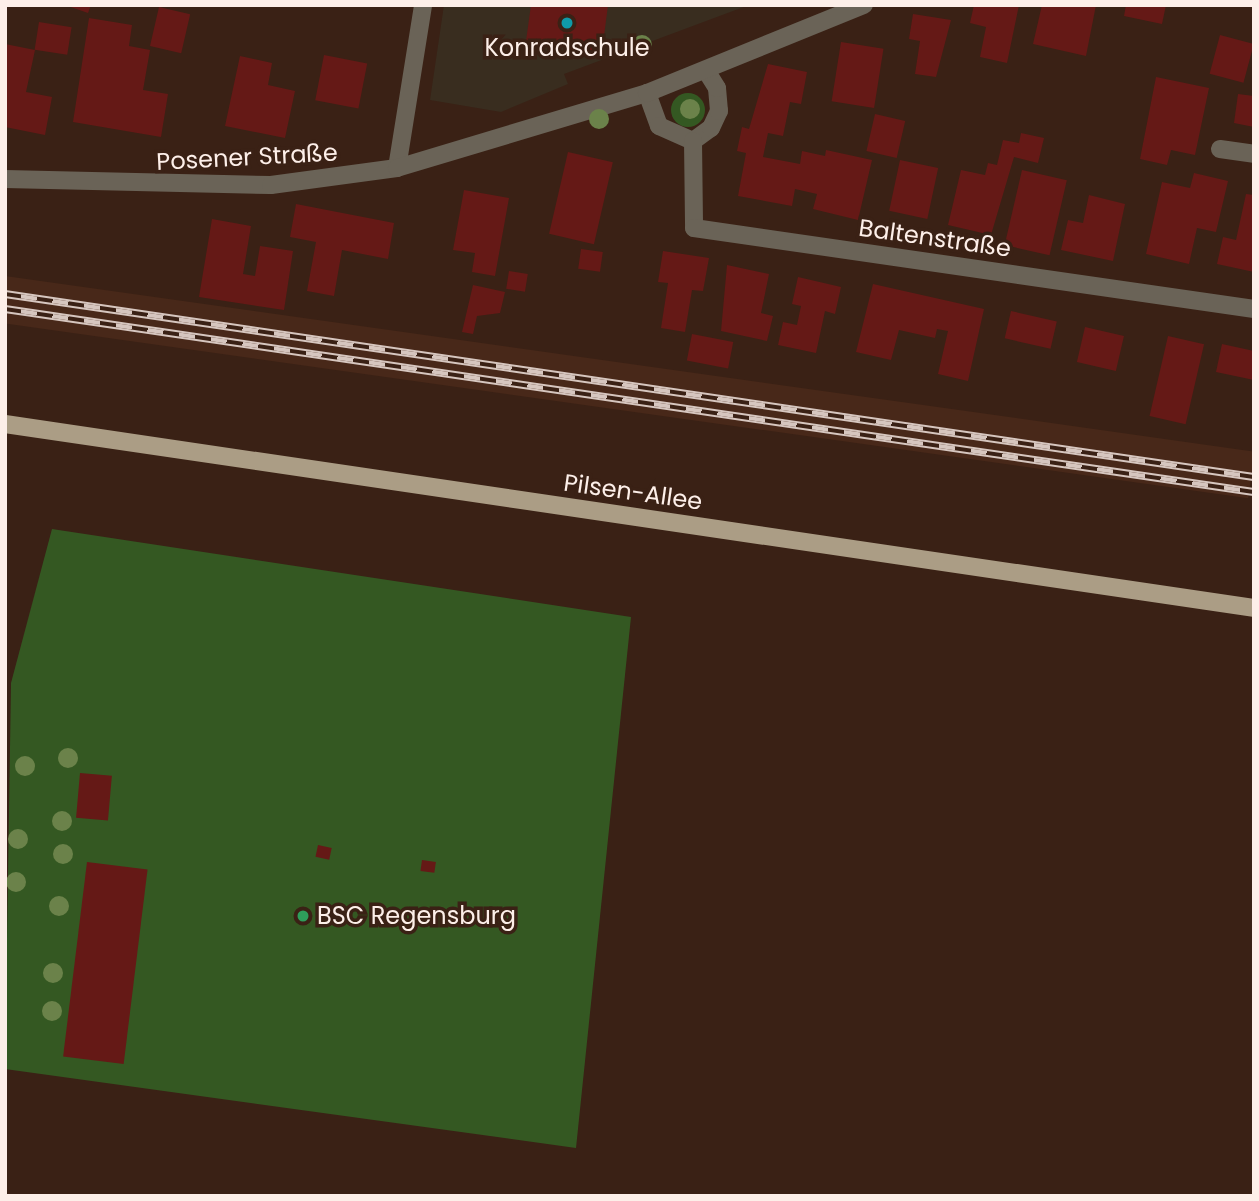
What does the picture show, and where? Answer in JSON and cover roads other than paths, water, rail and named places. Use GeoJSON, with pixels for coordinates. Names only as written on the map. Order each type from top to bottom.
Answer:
{"type":"FeatureCollection","features":[{"type":"Feature","properties":{"kind":"main road","name":"Pilsen-Allee"},"geometry":{"type":"LineString","coordinates":[[5,424],[1254,608]]}},
{"type":"Feature","properties":{"kind":"street"},"geometry":{"type":"LineString","coordinates":[[397,168],[423,5]]}},
{"type":"Feature","properties":{"kind":"street","name":"Posener Straße"},"geometry":{"type":"LineString","coordinates":[[5,179],[271,185],[397,168],[647,93],[707,72],[864,5]]}},
{"type":"Feature","properties":{"kind":"street"},"geometry":{"type":"LineString","coordinates":[[647,93],[659,126],[693,141],[711,128],[719,111],[707,72]]}},
{"type":"Feature","properties":{"kind":"street","name":"Baltenstraße"},"geometry":{"type":"LineString","coordinates":[[693,141],[694,228],[1254,309]]}},
{"type":"Feature","properties":{"kind":"street"},"geometry":{"type":"LineString","coordinates":[[1220,149],[1254,154]]}},
{"type":"Feature","properties":{"kind":"railway"},"geometry":{"type":"LineString","coordinates":[[5,294],[1254,477]]}},
{"type":"Feature","properties":{"kind":"railway"},"geometry":{"type":"LineString","coordinates":[[5,309],[1254,492]]}},
{"type":"Feature","properties":{"kind":"place","name":"Konradschule"},"geometry":{"type":"Point","coordinates":[567,23]}},
{"type":"Feature","properties":{"kind":"place","name":"BSC Regensburg"},"geometry":{"type":"Point","coordinates":[303,916]}}]}
